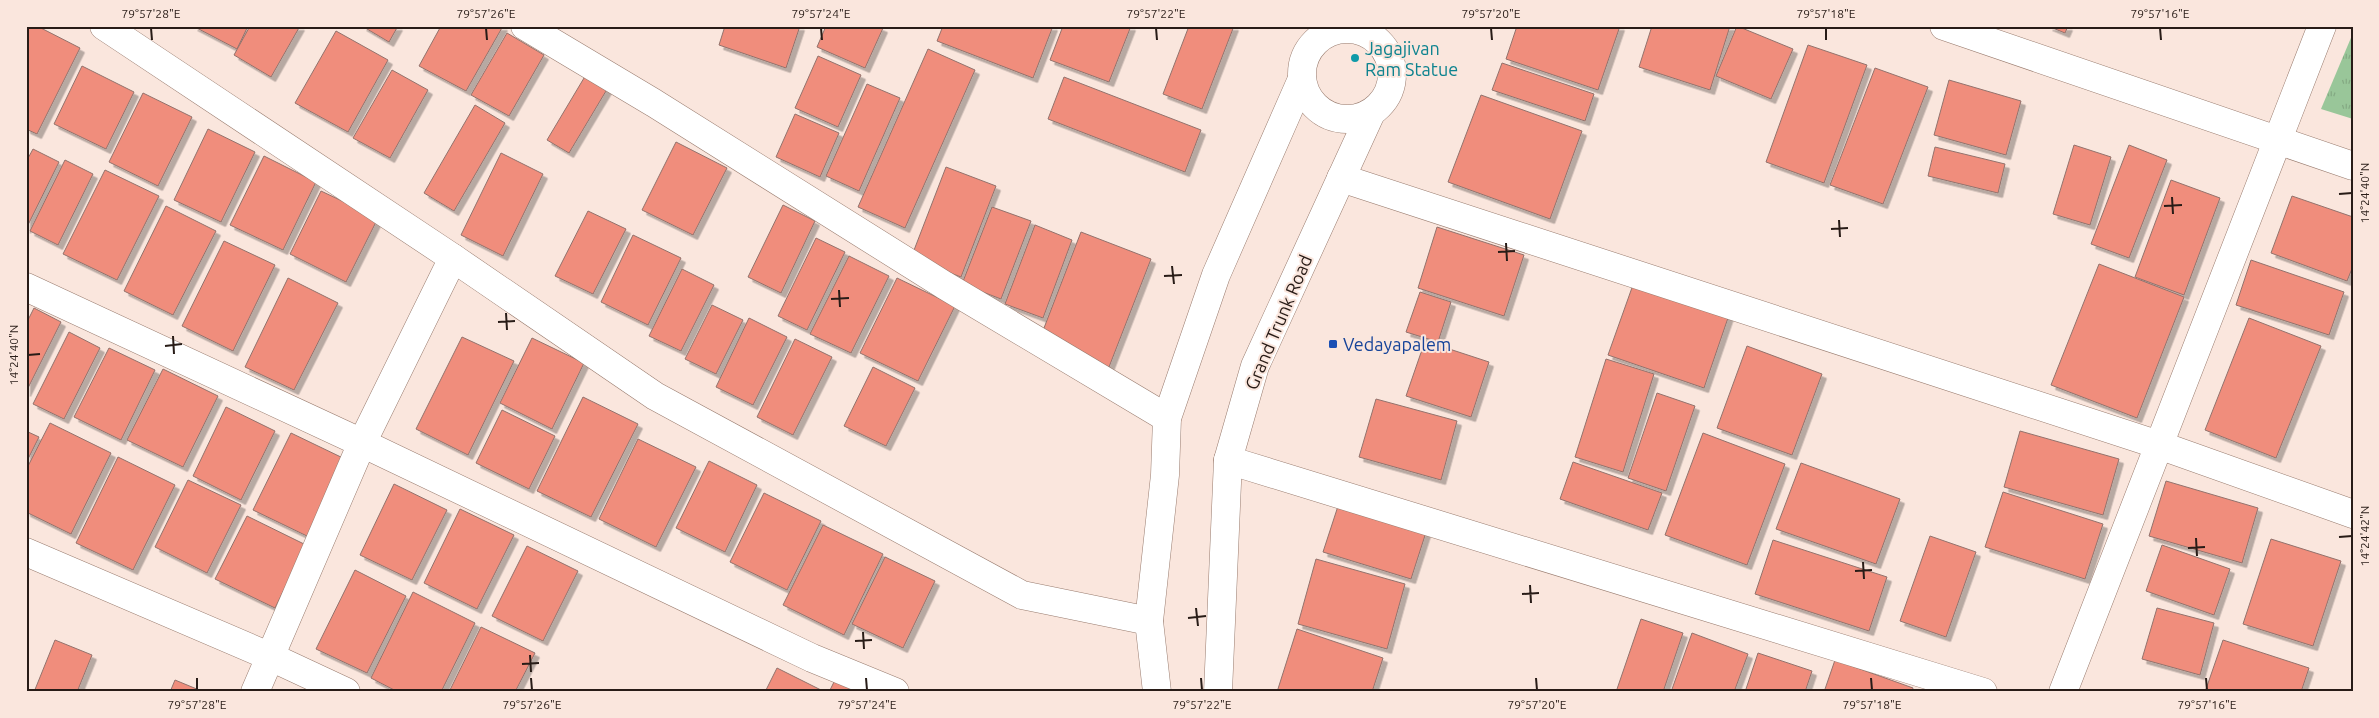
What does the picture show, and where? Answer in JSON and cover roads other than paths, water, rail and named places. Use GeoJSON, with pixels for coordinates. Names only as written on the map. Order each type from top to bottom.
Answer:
{"type":"FeatureCollection","features":[{"type":"Feature","properties":{"kind":"street"},"geometry":{"type":"LineString","coordinates":[[104,26],[453,258],[655,396],[1022,595],[1149,621]]}},
{"type":"Feature","properties":{"kind":"street"},"geometry":{"type":"LineString","coordinates":[[525,26],[654,103],[944,285],[1167,418]]}},
{"type":"Feature","properties":{"kind":"street"},"geometry":{"type":"LineString","coordinates":[[1944,26],[2353,166]]}},
{"type":"Feature","properties":{"kind":"street"},"geometry":{"type":"LineString","coordinates":[[2063,692],[2322,26]]}},
{"type":"Feature","properties":{"kind":"street"},"geometry":{"type":"LineString","coordinates":[[1346,29],[1360,31],[1374,37],[1388,37],[1393,76],[1390,90],[1382,103],[1371,113],[1357,119],[1341,119],[1327,115],[1314,106],[1306,94],[1302,79],[1302,64],[1308,50],[1321,33],[1346,29]]}},
{"type":"Feature","properties":{"kind":"street"},"geometry":{"type":"LineString","coordinates":[[1157,692],[1149,621],[1165,475],[1167,418],[1216,275],[1302,79]]}},
{"type":"Feature","properties":{"kind":"street","name":"Grand Trunk Road"},"geometry":{"type":"LineString","coordinates":[[1218,692],[1228,460],[1255,366],[1371,113]]}},
{"type":"Feature","properties":{"kind":"street"},"geometry":{"type":"LineString","coordinates":[[1341,178],[2159,445],[2353,514]]}},
{"type":"Feature","properties":{"kind":"street"},"geometry":{"type":"LineString","coordinates":[[255,692],[362,443],[453,258]]}},
{"type":"Feature","properties":{"kind":"street"},"geometry":{"type":"LineString","coordinates":[[26,287],[362,443],[812,658],[895,692]]}},
{"type":"Feature","properties":{"kind":"street"},"geometry":{"type":"LineString","coordinates":[[1228,460],[1982,692]]}},
{"type":"Feature","properties":{"kind":"street"},"geometry":{"type":"LineString","coordinates":[[26,552],[271,657],[346,692]]}},
{"type":"Feature","properties":{"kind":"place","name":"Jagajivan Ram Statue"},"geometry":{"type":"Point","coordinates":[1355,58]}},
{"type":"Feature","properties":{"kind":"place","name":"Vedayapalem"},"geometry":{"type":"Point","coordinates":[1333,344]}}]}
